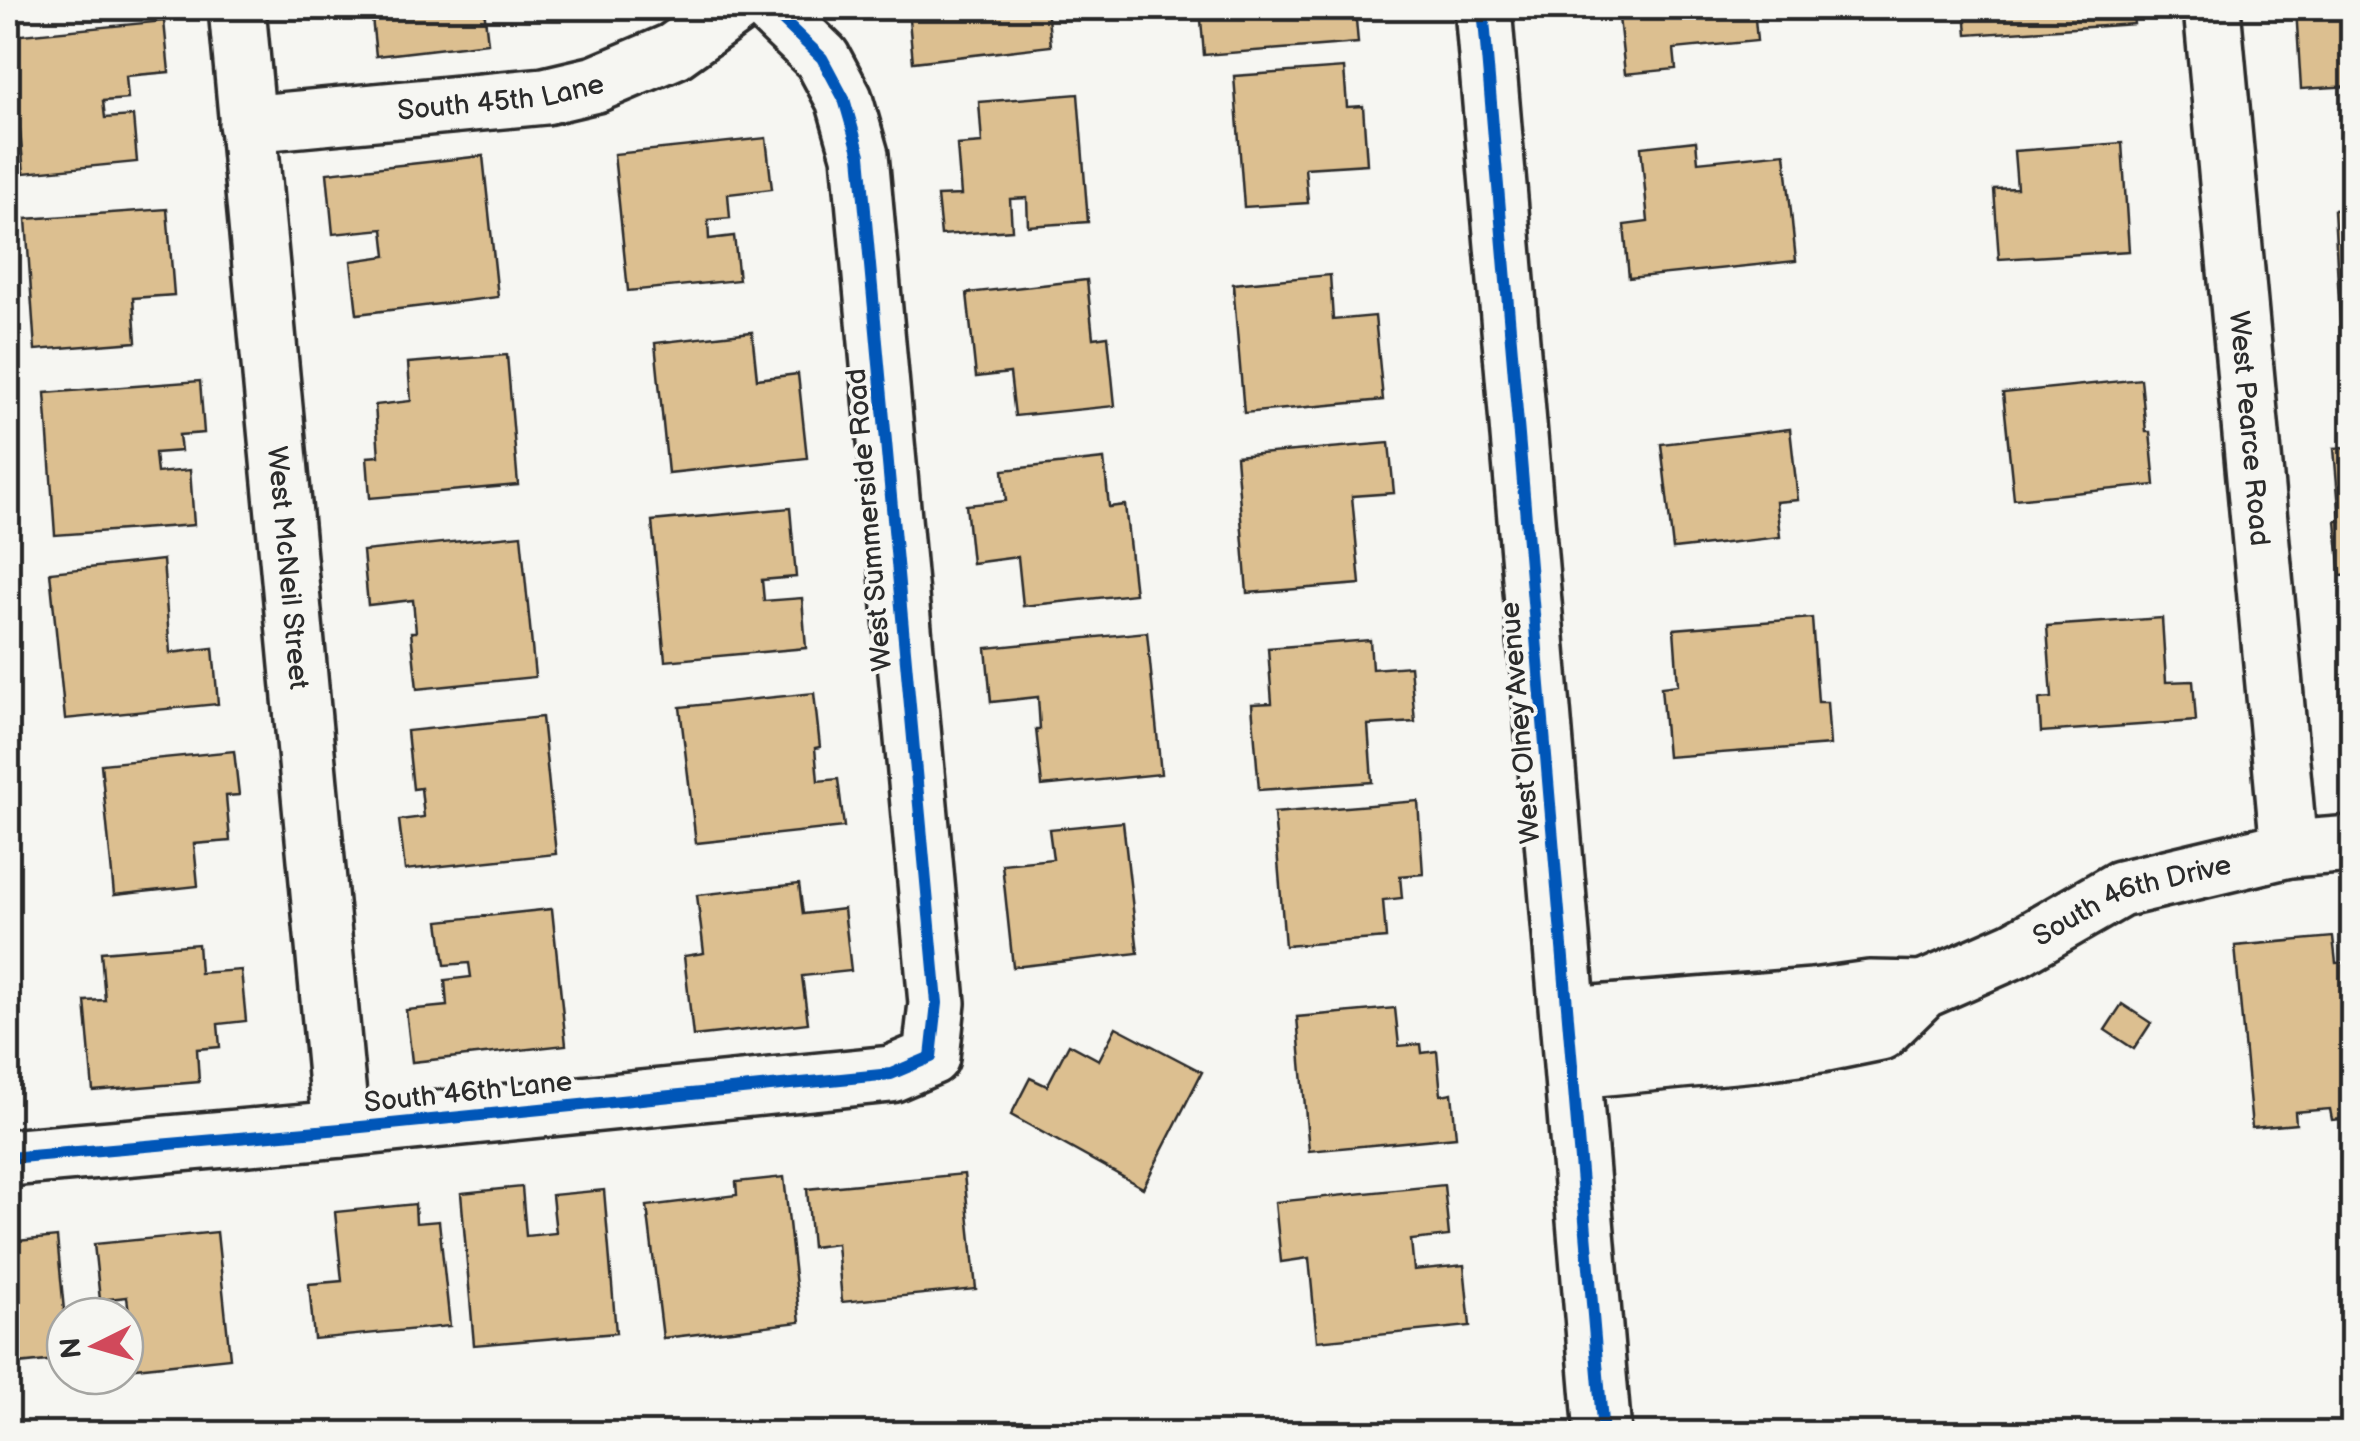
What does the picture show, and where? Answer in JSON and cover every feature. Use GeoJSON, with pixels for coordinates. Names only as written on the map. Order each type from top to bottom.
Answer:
{"type":"FeatureCollection","features":[{"type":"Feature","properties":{"kind":"street","name":"West McNeil Street"},"geometry":{"type":"LineString","coordinates":[[237,8],[341,1129]]}},
{"type":"Feature","properties":{"kind":"street","name":"South 45th Lane"},"geometry":{"type":"LineString","coordinates":[[248,124],[545,96],[596,84],[674,51],[734,8]]}},
{"type":"Feature","properties":{"kind":"street","name":"West Summerside Road"},"geometry":{"type":"LineString","coordinates":[[770,8],[822,58],[844,100],[860,154],[937,1003],[930,1056]]}},
{"type":"Feature","properties":{"kind":"street","name":"West Olney Avenue"},"geometry":{"type":"LineString","coordinates":[[1483,8],[1603,1434]]}},
{"type":"Feature","properties":{"kind":"street","name":"West Pearce Road"},"geometry":{"type":"LineString","coordinates":[[2212,8],[2289,850]]}},
{"type":"Feature","properties":{"kind":"street","name":"South 46th Drive"},"geometry":{"type":"LineString","coordinates":[[1569,1016],[1753,1028],[1821,1044],[1880,1032],[1922,990],[2014,950],[2120,889],[2289,850],[2352,844]]}},
{"type":"Feature","properties":{"kind":"street","name":"South 46th Drive"},"geometry":{"type":"LineString","coordinates":[[1574,1070],[1753,1028]]}},
{"type":"Feature","properties":{"kind":"street","name":"South 46th Lane"},"geometry":{"type":"LineString","coordinates":[[8,1158],[890,1074],[930,1056]]}},
{"type":"Feature","properties":{"kind":"building"},"geometry":{"type":"Polygon","coordinates":[[[371,8],[484,8],[488,43],[376,56],[371,8]]]}},
{"type":"Feature","properties":{"kind":"building"},"geometry":{"type":"Polygon","coordinates":[[[1047,8],[1051,46],[913,62],[908,9],[1047,8]]]}},
{"type":"Feature","properties":{"kind":"building"},"geometry":{"type":"Polygon","coordinates":[[[1200,8],[1355,8],[1358,43],[1204,55],[1200,8]]]}},
{"type":"Feature","properties":{"kind":"building"},"geometry":{"type":"Polygon","coordinates":[[[1618,8],[1754,8],[1757,41],[1674,49],[1676,69],[1625,74],[1618,8]]]}},
{"type":"Feature","properties":{"kind":"building"},"geometry":{"type":"Polygon","coordinates":[[[1965,8],[2132,8],[2134,24],[1967,35],[1965,8]]]}},
{"type":"Feature","properties":{"kind":"building"},"geometry":{"type":"Polygon","coordinates":[[[2296,8],[2352,8],[2352,86],[2301,89],[2296,8]]]}},
{"type":"Feature","properties":{"kind":"building"},"geometry":{"type":"Polygon","coordinates":[[[164,21],[169,72],[126,76],[128,99],[103,101],[105,118],[133,116],[137,162],[24,173],[11,36],[164,21]]]}},
{"type":"Feature","properties":{"kind":"building"},"geometry":{"type":"Polygon","coordinates":[[[1344,68],[1347,107],[1363,106],[1367,164],[1305,168],[1308,203],[1244,207],[1234,76],[1344,68]]]}},
{"type":"Feature","properties":{"kind":"building"},"geometry":{"type":"Polygon","coordinates":[[[1078,94],[1088,222],[1028,226],[1027,198],[1010,199],[1012,230],[941,235],[937,196],[961,195],[957,145],[982,143],[979,102],[1078,94]]]}},
{"type":"Feature","properties":{"kind":"building"},"geometry":{"type":"Polygon","coordinates":[[[766,138],[772,189],[728,194],[730,218],[708,220],[709,239],[734,236],[739,280],[628,291],[614,154],[766,138]]]}},
{"type":"Feature","properties":{"kind":"building"},"geometry":{"type":"Polygon","coordinates":[[[1696,141],[1698,162],[1785,153],[1796,261],[1629,278],[1624,225],[1648,222],[1641,147],[1696,141]]]}},
{"type":"Feature","properties":{"kind":"building"},"geometry":{"type":"Polygon","coordinates":[[[2122,143],[2129,251],[1999,259],[1994,189],[2017,188],[2014,151],[2122,143]]]}},
{"type":"Feature","properties":{"kind":"building"},"geometry":{"type":"Polygon","coordinates":[[[483,156],[498,297],[357,314],[351,261],[386,256],[383,229],[333,234],[327,173],[483,156]]]}},
{"type":"Feature","properties":{"kind":"building"},"geometry":{"type":"Polygon","coordinates":[[[167,209],[174,295],[133,298],[136,342],[35,350],[26,219],[167,209]]]}},
{"type":"Feature","properties":{"kind":"building"},"geometry":{"type":"Polygon","coordinates":[[[2352,209],[2352,337],[2341,338],[2334,210],[2352,209]]]}},
{"type":"Feature","properties":{"kind":"building"},"geometry":{"type":"Polygon","coordinates":[[[1330,275],[1333,320],[1375,316],[1383,400],[1244,413],[1233,284],[1330,275]]]}},
{"type":"Feature","properties":{"kind":"building"},"geometry":{"type":"Polygon","coordinates":[[[1087,280],[1093,338],[1108,336],[1115,406],[1015,416],[1010,373],[976,377],[967,293],[1087,280]]]}},
{"type":"Feature","properties":{"kind":"building"},"geometry":{"type":"Polygon","coordinates":[[[752,332],[757,379],[798,374],[807,458],[668,473],[655,343],[752,332]]]}},
{"type":"Feature","properties":{"kind":"building"},"geometry":{"type":"Polygon","coordinates":[[[507,355],[518,485],[370,498],[367,457],[379,456],[375,405],[411,401],[408,363],[507,355]]]}},
{"type":"Feature","properties":{"kind":"building"},"geometry":{"type":"Polygon","coordinates":[[[2141,379],[2155,485],[2014,499],[2003,393],[2141,379]]]}},
{"type":"Feature","properties":{"kind":"building"},"geometry":{"type":"Polygon","coordinates":[[[200,381],[204,433],[179,435],[181,451],[155,453],[157,473],[190,470],[194,525],[55,535],[45,393],[200,381]]]}},
{"type":"Feature","properties":{"kind":"building"},"geometry":{"type":"Polygon","coordinates":[[[1790,429],[1798,500],[1776,502],[1780,537],[1673,549],[1661,444],[1790,429]]]}},
{"type":"Feature","properties":{"kind":"building"},"geometry":{"type":"Polygon","coordinates":[[[1389,443],[1394,493],[1352,496],[1360,584],[1247,593],[1236,456],[1389,443]]]}},
{"type":"Feature","properties":{"kind":"building"},"geometry":{"type":"Polygon","coordinates":[[[2352,447],[2352,575],[2341,576],[2334,448],[2352,447]]]}},
{"type":"Feature","properties":{"kind":"building"},"geometry":{"type":"Polygon","coordinates":[[[1104,459],[1109,507],[1125,505],[1135,594],[1023,606],[1018,557],[972,563],[966,505],[1006,501],[1003,470],[1104,459]]]}},
{"type":"Feature","properties":{"kind":"building"},"geometry":{"type":"Polygon","coordinates":[[[790,508],[796,577],[762,580],[764,601],[802,598],[806,648],[665,661],[652,521],[790,508]]]}},
{"type":"Feature","properties":{"kind":"building"},"geometry":{"type":"Polygon","coordinates":[[[521,535],[535,677],[417,689],[411,632],[416,632],[413,600],[368,605],[363,551],[521,535]]]}},
{"type":"Feature","properties":{"kind":"building"},"geometry":{"type":"Polygon","coordinates":[[[163,560],[170,653],[213,648],[218,704],[65,719],[50,572],[163,560]]]}},
{"type":"Feature","properties":{"kind":"building"},"geometry":{"type":"Polygon","coordinates":[[[1812,618],[1818,702],[1827,702],[1830,745],[1667,757],[1661,687],[1678,685],[1674,629],[1812,618]]]}},
{"type":"Feature","properties":{"kind":"building"},"geometry":{"type":"Polygon","coordinates":[[[2162,618],[2166,682],[2193,681],[2196,721],[2041,732],[2039,699],[2052,698],[2047,626],[2162,618]]]}},
{"type":"Feature","properties":{"kind":"building"},"geometry":{"type":"Polygon","coordinates":[[[1147,632],[1161,774],[1042,786],[1036,729],[1040,729],[1038,697],[991,702],[986,648],[1147,632]]]}},
{"type":"Feature","properties":{"kind":"building"},"geometry":{"type":"Polygon","coordinates":[[[1370,640],[1372,669],[1410,666],[1415,722],[1368,725],[1372,782],[1259,790],[1252,704],[1272,703],[1268,648],[1370,640]]]}},
{"type":"Feature","properties":{"kind":"building"},"geometry":{"type":"Polygon","coordinates":[[[814,693],[820,747],[815,748],[818,781],[838,779],[844,827],[696,843],[680,707],[814,693]]]}},
{"type":"Feature","properties":{"kind":"building"},"geometry":{"type":"Polygon","coordinates":[[[542,717],[556,854],[405,870],[399,820],[424,817],[421,788],[413,789],[407,731],[542,717]]]}},
{"type":"Feature","properties":{"kind":"building"},"geometry":{"type":"Polygon","coordinates":[[[234,751],[239,795],[226,796],[230,841],[194,844],[198,886],[114,895],[101,764],[234,751]]]}},
{"type":"Feature","properties":{"kind":"building"},"geometry":{"type":"Polygon","coordinates":[[[1418,801],[1423,874],[1400,876],[1402,898],[1383,900],[1386,938],[1285,946],[1274,813],[1418,801]]]}},
{"type":"Feature","properties":{"kind":"building"},"geometry":{"type":"Polygon","coordinates":[[[1123,822],[1138,953],[1013,967],[1002,864],[1053,859],[1049,829],[1123,822]]]}},
{"type":"Feature","properties":{"kind":"building"},"geometry":{"type":"Polygon","coordinates":[[[799,884],[803,914],[844,909],[851,971],[802,976],[808,1023],[693,1036],[684,956],[704,953],[697,895],[799,884]]]}},
{"type":"Feature","properties":{"kind":"building"},"geometry":{"type":"Polygon","coordinates":[[[552,909],[566,1045],[412,1062],[406,1010],[447,1006],[445,980],[471,977],[469,963],[445,965],[439,921],[552,909]]]}},
{"type":"Feature","properties":{"kind":"building"},"geometry":{"type":"Polygon","coordinates":[[[2333,937],[2336,963],[2352,962],[2352,1118],[2332,1120],[2330,1109],[2295,1112],[2296,1124],[2252,1128],[2235,946],[2333,937]]]}},
{"type":"Feature","properties":{"kind":"building"},"geometry":{"type":"Polygon","coordinates":[[[198,944],[200,973],[241,970],[246,1021],[218,1024],[220,1047],[197,1049],[199,1082],[93,1091],[85,1001],[105,1000],[101,952],[198,944]]]}},
{"type":"Feature","properties":{"kind":"building"},"geometry":{"type":"Polygon","coordinates":[[[2122,1004],[2151,1023],[2134,1049],[2105,1030],[2122,1004]]]}},
{"type":"Feature","properties":{"kind":"building"},"geometry":{"type":"Polygon","coordinates":[[[1395,1008],[1399,1046],[1421,1044],[1422,1053],[1437,1051],[1441,1095],[1452,1093],[1456,1137],[1309,1151],[1297,1017],[1395,1008]]]}},
{"type":"Feature","properties":{"kind":"building"},"geometry":{"type":"Polygon","coordinates":[[[1116,1027],[1202,1072],[1143,1188],[1011,1115],[1030,1078],[1047,1086],[1069,1044],[1099,1060],[1116,1027]]]}},
{"type":"Feature","properties":{"kind":"building"},"geometry":{"type":"Polygon","coordinates":[[[964,1174],[976,1289],[842,1302],[837,1244],[812,1247],[807,1189],[964,1174]]]}},
{"type":"Feature","properties":{"kind":"building"},"geometry":{"type":"Polygon","coordinates":[[[784,1177],[800,1322],[663,1338],[647,1206],[737,1195],[736,1182],[784,1177]]]}},
{"type":"Feature","properties":{"kind":"building"},"geometry":{"type":"Polygon","coordinates":[[[1444,1185],[1449,1236],[1411,1240],[1414,1270],[1464,1265],[1470,1326],[1317,1341],[1309,1258],[1281,1262],[1275,1202],[1444,1185]]]}},
{"type":"Feature","properties":{"kind":"building"},"geometry":{"type":"Polygon","coordinates":[[[522,1187],[526,1236],[556,1233],[552,1195],[604,1190],[616,1333],[474,1345],[461,1193],[522,1187]]]}},
{"type":"Feature","properties":{"kind":"building"},"geometry":{"type":"Polygon","coordinates":[[[415,1204],[416,1223],[439,1221],[450,1326],[314,1339],[309,1284],[342,1281],[335,1212],[415,1204]]]}},
{"type":"Feature","properties":{"kind":"building"},"geometry":{"type":"Polygon","coordinates":[[[217,1232],[230,1358],[145,1367],[145,1296],[100,1296],[94,1244],[217,1232]]]}},
{"type":"Feature","properties":{"kind":"building"},"geometry":{"type":"Polygon","coordinates":[[[57,1237],[63,1296],[45,1296],[45,1361],[8,1365],[8,1242],[57,1237]]]}},
{"type":"Feature","properties":{"kind":"cycle path"},"geometry":{"type":"LineString","coordinates":[[8,1158],[891,1074],[931,1057],[937,1003],[860,155],[844,99],[822,58],[770,8]]}},
{"type":"Feature","properties":{"kind":"cycle path"},"geometry":{"type":"LineString","coordinates":[[1483,8],[1603,1434]]}}]}
